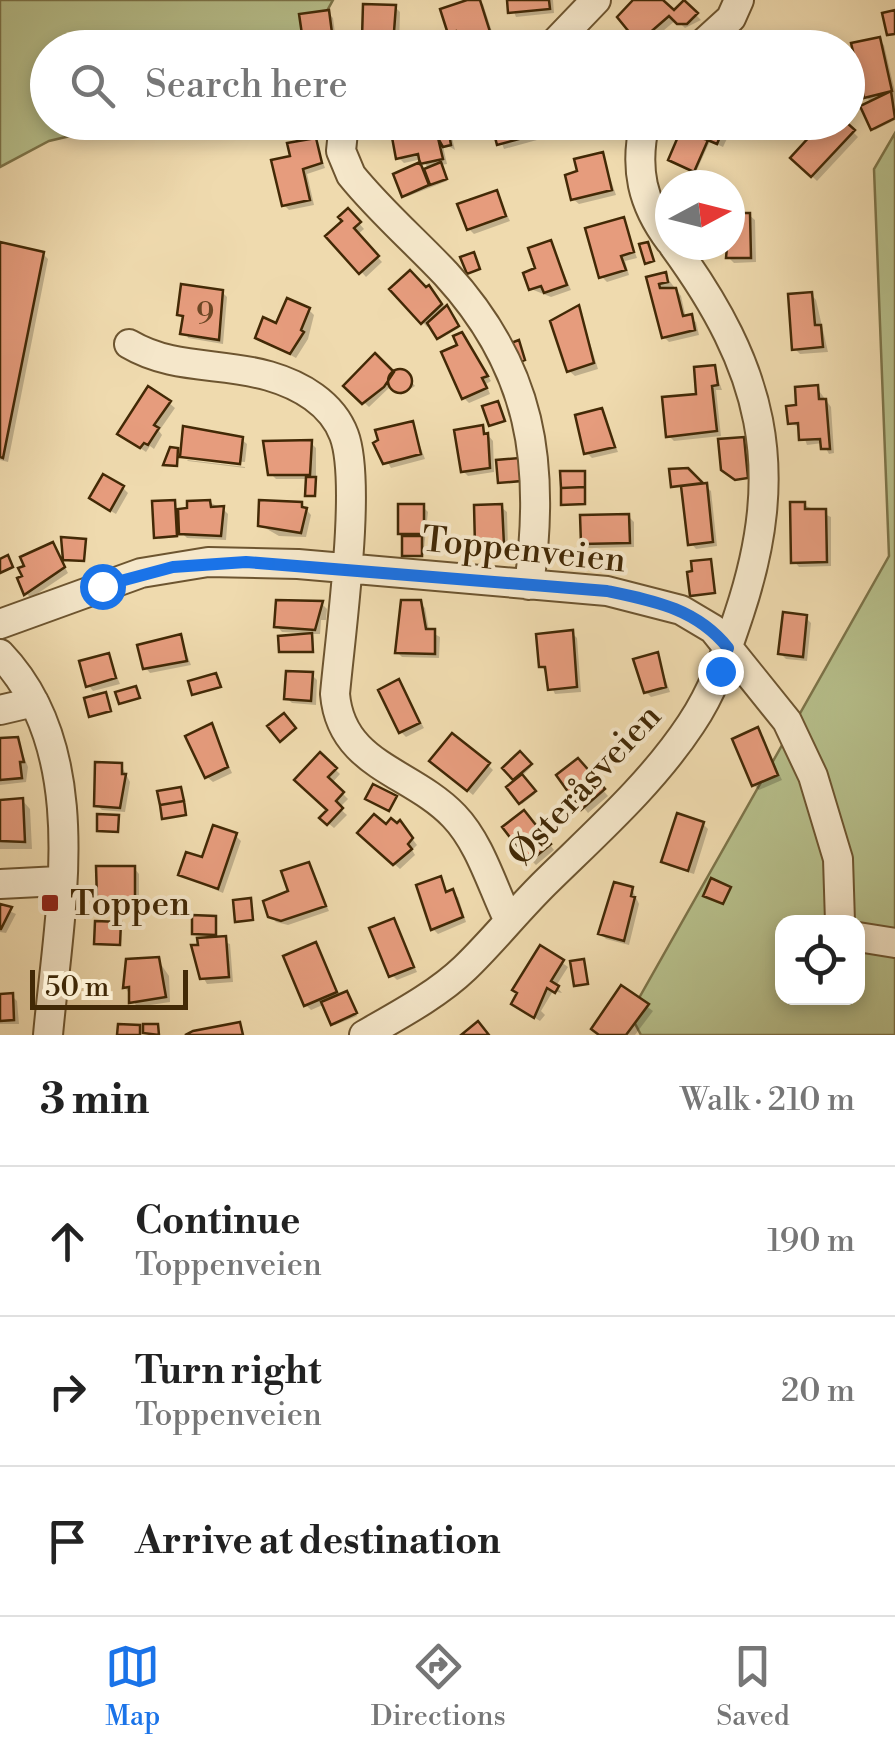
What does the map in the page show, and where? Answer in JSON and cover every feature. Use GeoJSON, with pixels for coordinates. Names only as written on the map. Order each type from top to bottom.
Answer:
{"type":"FeatureCollection","features":[{"type":"Feature","properties":{"kind":"street"},"geometry":{"type":"LineString","coordinates":[[567,30],[596,0]]}},
{"type":"Feature","properties":{"kind":"street"},"geometry":{"type":"LineString","coordinates":[[718,30],[732,18],[739,0]]}},
{"type":"Feature","properties":{"kind":"street"},"geometry":{"type":"LineString","coordinates":[[343,140],[342,151],[352,175],[472,305],[515,379],[538,472],[529,585]]}},
{"type":"Feature","properties":{"kind":"street","name":"Østeråsveien"},"geometry":{"type":"LineString","coordinates":[[642,140],[644,201],[655,218]]}},
{"type":"Feature","properties":{"kind":"street","name":"Østeråsveien"},"geometry":{"type":"LineString","coordinates":[[364,1035],[397,1027],[463,970],[508,919],[613,817],[673,749],[712,692],[752,575],[766,464],[736,344],[683,260]]}},
{"type":"Feature","properties":{"kind":"street"},"geometry":{"type":"LineString","coordinates":[[129,344],[160,360],[263,374],[318,399],[343,432],[349,452],[335,694],[341,728],[368,759],[456,818],[508,919]]}},
{"type":"Feature","properties":{"kind":"street","name":"Toppenveien"},"geometry":{"type":"LineString","coordinates":[[0,624],[102,586],[173,567],[246,562],[607,591],[654,601],[699,619],[788,721],[813,776],[838,860],[840,915]]}},
{"type":"Feature","properties":{"kind":"street"},"geometry":{"type":"LineString","coordinates":[[0,654],[20,674],[55,752],[62,816],[48,1035]]}},
{"type":"Feature","properties":{"kind":"street"},"geometry":{"type":"LineString","coordinates":[[0,710],[34,702]]}},
{"type":"Feature","properties":{"kind":"street"},"geometry":{"type":"LineString","coordinates":[[0,884],[59,881]]}},
{"type":"Feature","properties":{"kind":"street"},"geometry":{"type":"LineString","coordinates":[[865,938],[895,943]]}},
{"type":"Feature","properties":{"kind":"green space"},"geometry":{"type":"Polygon","coordinates":[[[0,0],[333,0],[316,30],[30,30],[30,140],[53,140],[0,167],[0,0]]]}},
{"type":"Feature","properties":{"kind":"green space"},"geometry":{"type":"Polygon","coordinates":[[[895,133],[895,1035],[641,1035],[630,1014],[889,556],[874,169],[895,133]]]}},
{"type":"Feature","properties":{"kind":"building"},"geometry":{"type":"Polygon","coordinates":[[[480,0],[490,30],[447,30],[440,9],[480,0]]]}},
{"type":"Feature","properties":{"kind":"building"},"geometry":{"type":"Polygon","coordinates":[[[507,0],[549,0],[550,9],[508,13],[507,0]]]}},
{"type":"Feature","properties":{"kind":"building"},"geometry":{"type":"Polygon","coordinates":[[[633,0],[663,0],[674,10],[684,0],[698,13],[687,24],[677,24],[669,16],[653,30],[628,30],[617,17],[633,0]]]}},
{"type":"Feature","properties":{"kind":"building"},"geometry":{"type":"Polygon","coordinates":[[[363,4],[396,5],[394,30],[362,30],[363,4]]]}},
{"type":"Feature","properties":{"kind":"building"},"geometry":{"type":"Polygon","coordinates":[[[329,10],[332,30],[301,30],[299,14],[329,10]]]}},
{"type":"Feature","properties":{"kind":"building"},"geometry":{"type":"Polygon","coordinates":[[[895,10],[895,34],[887,35],[882,13],[895,10]]]}},
{"type":"Feature","properties":{"kind":"building"},"geometry":{"type":"Polygon","coordinates":[[[880,37],[892,91],[865,98],[865,40],[880,37]]]}},
{"type":"Feature","properties":{"kind":"building"},"geometry":{"type":"Polygon","coordinates":[[[891,91],[895,118],[871,130],[865,104],[891,91]]]}},
{"type":"Feature","properties":{"kind":"building"},"geometry":{"type":"Polygon","coordinates":[[[316,140],[322,163],[303,169],[310,200],[282,206],[271,160],[290,156],[287,143],[316,140]]]}},
{"type":"Feature","properties":{"kind":"building"},"geometry":{"type":"Polygon","coordinates":[[[392,140],[438,140],[443,159],[420,164],[418,154],[396,159],[392,140]]]}},
{"type":"Feature","properties":{"kind":"building"},"geometry":{"type":"Polygon","coordinates":[[[677,140],[708,140],[695,170],[668,160],[677,140]]]}},
{"type":"Feature","properties":{"kind":"building"},"geometry":{"type":"Polygon","coordinates":[[[806,140],[846,140],[811,177],[790,158],[806,140]]]}},
{"type":"Feature","properties":{"kind":"building"},"geometry":{"type":"Polygon","coordinates":[[[603,152],[612,190],[571,200],[565,175],[577,171],[574,159],[603,152]]]}},
{"type":"Feature","properties":{"kind":"building"},"geometry":{"type":"Polygon","coordinates":[[[420,162],[429,185],[402,197],[393,174],[420,162]]]}},
{"type":"Feature","properties":{"kind":"building"},"geometry":{"type":"Polygon","coordinates":[[[441,162],[447,179],[430,185],[424,169],[441,162]]]}},
{"type":"Feature","properties":{"kind":"building"},"geometry":{"type":"Polygon","coordinates":[[[497,190],[506,216],[467,230],[457,204],[497,190]]]}},
{"type":"Feature","properties":{"kind":"building"},"geometry":{"type":"Polygon","coordinates":[[[348,208],[361,222],[354,228],[379,256],[359,274],[325,236],[342,221],[338,217],[348,208]]]}},
{"type":"Feature","properties":{"kind":"building"},"geometry":{"type":"Polygon","coordinates":[[[745,213],[750,213],[751,258],[745,258],[745,213]]]}},
{"type":"Feature","properties":{"kind":"building"},"geometry":{"type":"Polygon","coordinates":[[[624,217],[634,252],[621,256],[626,270],[599,278],[585,228],[624,217]]]}},
{"type":"Feature","properties":{"kind":"building"},"geometry":{"type":"Polygon","coordinates":[[[551,240],[567,285],[544,293],[541,286],[529,290],[523,273],[535,268],[528,248],[551,240]]]}},
{"type":"Feature","properties":{"kind":"building"},"geometry":{"type":"Polygon","coordinates":[[[0,242],[44,252],[3,458],[0,457],[0,242]]]}},
{"type":"Feature","properties":{"kind":"building"},"geometry":{"type":"Polygon","coordinates":[[[648,242],[654,261],[645,264],[639,244],[648,242]]]}},
{"type":"Feature","properties":{"kind":"building"},"geometry":{"type":"Polygon","coordinates":[[[474,252],[480,269],[467,274],[460,257],[474,252]]]}},
{"type":"Feature","properties":{"kind":"building"},"geometry":{"type":"Polygon","coordinates":[[[410,270],[426,287],[429,285],[442,304],[421,324],[389,289],[410,270]]]}},
{"type":"Feature","properties":{"kind":"building"},"geometry":{"type":"Polygon","coordinates":[[[666,272],[668,282],[659,284],[660,288],[676,288],[683,316],[692,314],[695,330],[662,338],[646,277],[666,272]]]}},
{"type":"Feature","properties":{"kind":"building"},"geometry":{"type":"Polygon","coordinates":[[[181,284],[223,290],[219,340],[180,334],[183,316],[177,315],[181,284]]]}},
{"type":"Feature","properties":{"kind":"building"},"geometry":{"type":"Polygon","coordinates":[[[812,292],[815,325],[821,325],[823,347],[792,350],[788,294],[812,292]]]}},
{"type":"Feature","properties":{"kind":"building"},"geometry":{"type":"Polygon","coordinates":[[[287,298],[310,308],[301,330],[304,332],[290,354],[255,338],[263,317],[276,323],[287,298]]]}},
{"type":"Feature","properties":{"kind":"building"},"geometry":{"type":"Polygon","coordinates":[[[447,305],[459,326],[437,339],[427,323],[447,305]]]}},
{"type":"Feature","properties":{"kind":"building"},"geometry":{"type":"Polygon","coordinates":[[[579,305],[594,363],[567,372],[550,321],[579,305]]]}},
{"type":"Feature","properties":{"kind":"building"},"geometry":{"type":"Polygon","coordinates":[[[462,332],[488,376],[482,378],[487,388],[462,399],[441,352],[457,345],[453,336],[462,332]]]}},
{"type":"Feature","properties":{"kind":"building"},"geometry":{"type":"Polygon","coordinates":[[[519,340],[525,360],[514,364],[508,344],[519,340]]]}},
{"type":"Feature","properties":{"kind":"building"},"geometry":{"type":"Polygon","coordinates":[[[375,353],[394,372],[384,387],[362,404],[343,386],[375,353]]]}},
{"type":"Feature","properties":{"kind":"building"},"geometry":{"type":"Polygon","coordinates":[[[715,365],[718,385],[712,386],[717,431],[666,437],[662,397],[696,394],[694,367],[715,365]]]}},
{"type":"Feature","properties":{"kind":"building"},"geometry":{"type":"Polygon","coordinates":[[[400,369],[412,381],[400,393],[388,381],[400,369]]]}},
{"type":"Feature","properties":{"kind":"building"},"geometry":{"type":"Polygon","coordinates":[[[818,385],[819,399],[826,399],[830,449],[821,449],[820,439],[799,440],[798,423],[788,424],[786,406],[796,405],[795,387],[818,385]]]}},
{"type":"Feature","properties":{"kind":"building"},"geometry":{"type":"Polygon","coordinates":[[[148,386],[171,401],[154,425],[159,428],[148,445],[144,443],[140,448],[117,434],[148,386]]]}},
{"type":"Feature","properties":{"kind":"building"},"geometry":{"type":"Polygon","coordinates":[[[498,401],[505,421],[489,426],[482,406],[498,401]]]}},
{"type":"Feature","properties":{"kind":"building"},"geometry":{"type":"Polygon","coordinates":[[[602,408],[615,447],[584,454],[575,415],[602,408]]]}},
{"type":"Feature","properties":{"kind":"building"},"geometry":{"type":"Polygon","coordinates":[[[413,421],[421,454],[383,464],[373,443],[378,440],[375,430],[413,421]]]}},
{"type":"Feature","properties":{"kind":"building"},"geometry":{"type":"Polygon","coordinates":[[[483,425],[484,434],[488,433],[490,468],[461,472],[454,430],[483,425]]]}},
{"type":"Feature","properties":{"kind":"building"},"geometry":{"type":"Polygon","coordinates":[[[183,426],[243,437],[240,464],[180,457],[183,426]]]}},
{"type":"Feature","properties":{"kind":"building"},"geometry":{"type":"Polygon","coordinates":[[[744,437],[748,478],[735,480],[721,470],[718,439],[744,437]]]}},
{"type":"Feature","properties":{"kind":"building"},"geometry":{"type":"Polygon","coordinates":[[[312,440],[310,475],[268,475],[263,441],[312,440]]]}},
{"type":"Feature","properties":{"kind":"building"},"geometry":{"type":"Polygon","coordinates":[[[170,447],[178,448],[177,466],[163,465],[170,447]]]}},
{"type":"Feature","properties":{"kind":"building"},"geometry":{"type":"Polygon","coordinates":[[[519,458],[521,481],[498,483],[496,460],[519,458]]]}},
{"type":"Feature","properties":{"kind":"building"},"geometry":{"type":"Polygon","coordinates":[[[688,468],[703,483],[671,487],[669,469],[688,468]]]}},
{"type":"Feature","properties":{"kind":"building"},"geometry":{"type":"Polygon","coordinates":[[[560,471],[585,471],[585,487],[561,488],[560,471]]]}},
{"type":"Feature","properties":{"kind":"building"},"geometry":{"type":"Polygon","coordinates":[[[103,474],[124,486],[110,511],[89,498],[103,474]]]}},
{"type":"Feature","properties":{"kind":"building"},"geometry":{"type":"Polygon","coordinates":[[[306,477],[316,477],[315,496],[305,496],[306,477]]]}},
{"type":"Feature","properties":{"kind":"building"},"geometry":{"type":"Polygon","coordinates":[[[707,483],[713,542],[688,545],[681,486],[707,483]]]}},
{"type":"Feature","properties":{"kind":"building"},"geometry":{"type":"Polygon","coordinates":[[[585,487],[585,504],[561,505],[561,488],[585,487]]]}},
{"type":"Feature","properties":{"kind":"building"},"geometry":{"type":"Polygon","coordinates":[[[175,500],[177,536],[154,538],[152,501],[175,500]]]}},
{"type":"Feature","properties":{"kind":"building"},"geometry":{"type":"Polygon","coordinates":[[[210,500],[211,507],[224,506],[221,536],[179,534],[178,509],[187,508],[187,501],[210,500]]]}},
{"type":"Feature","properties":{"kind":"building"},"geometry":{"type":"Polygon","coordinates":[[[259,500],[302,502],[302,507],[307,508],[301,533],[258,526],[259,500]]]}},
{"type":"Feature","properties":{"kind":"building"},"geometry":{"type":"Polygon","coordinates":[[[790,502],[805,502],[805,509],[826,509],[827,562],[791,563],[790,502]]]}},
{"type":"Feature","properties":{"kind":"building"},"geometry":{"type":"Polygon","coordinates":[[[398,504],[424,504],[424,534],[398,534],[398,504]]]}},
{"type":"Feature","properties":{"kind":"building"},"geometry":{"type":"Polygon","coordinates":[[[502,504],[504,545],[475,546],[474,505],[502,504]]]}},
{"type":"Feature","properties":{"kind":"building"},"geometry":{"type":"Polygon","coordinates":[[[629,514],[630,543],[581,544],[580,515],[629,514]]]}},
{"type":"Feature","properties":{"kind":"building"},"geometry":{"type":"Polygon","coordinates":[[[402,536],[422,536],[422,556],[402,556],[402,536]]]}},
{"type":"Feature","properties":{"kind":"building"},"geometry":{"type":"Polygon","coordinates":[[[61,537],[86,539],[84,561],[63,560],[61,537]]]}},
{"type":"Feature","properties":{"kind":"building"},"geometry":{"type":"Polygon","coordinates":[[[53,542],[65,567],[24,595],[17,578],[22,576],[18,568],[24,566],[20,557],[53,542]]]}},
{"type":"Feature","properties":{"kind":"building"},"geometry":{"type":"Polygon","coordinates":[[[8,555],[13,567],[0,573],[0,559],[8,555]]]}},
{"type":"Feature","properties":{"kind":"building"},"geometry":{"type":"Polygon","coordinates":[[[711,559],[715,593],[690,596],[687,572],[692,571],[691,561],[711,559]]]}},
{"type":"Feature","properties":{"kind":"building"},"geometry":{"type":"Polygon","coordinates":[[[276,600],[323,601],[315,630],[274,627],[276,600]]]}},
{"type":"Feature","properties":{"kind":"building"},"geometry":{"type":"Polygon","coordinates":[[[401,600],[421,600],[426,629],[435,629],[435,654],[395,653],[401,600]]]}},
{"type":"Feature","properties":{"kind":"building"},"geometry":{"type":"Polygon","coordinates":[[[783,612],[807,615],[803,657],[778,654],[783,612]]]}},
{"type":"Feature","properties":{"kind":"building"},"geometry":{"type":"Polygon","coordinates":[[[573,630],[577,687],[548,690],[545,667],[539,667],[536,634],[573,630]]]}},
{"type":"Feature","properties":{"kind":"building"},"geometry":{"type":"Polygon","coordinates":[[[312,633],[313,652],[279,652],[278,636],[312,633]]]}},
{"type":"Feature","properties":{"kind":"building"},"geometry":{"type":"Polygon","coordinates":[[[181,634],[187,661],[143,669],[137,645],[181,634]]]}},
{"type":"Feature","properties":{"kind":"building"},"geometry":{"type":"Polygon","coordinates":[[[658,652],[666,687],[644,693],[633,659],[658,652]]]}},
{"type":"Feature","properties":{"kind":"building"},"geometry":{"type":"Polygon","coordinates":[[[109,653],[116,678],[86,687],[79,661],[109,653]]]}},
{"type":"Feature","properties":{"kind":"building"},"geometry":{"type":"Polygon","coordinates":[[[286,671],[313,672],[311,701],[284,699],[286,671]]]}},
{"type":"Feature","properties":{"kind":"building"},"geometry":{"type":"Polygon","coordinates":[[[216,673],[221,687],[192,695],[188,681],[216,673]]]}},
{"type":"Feature","properties":{"kind":"building"},"geometry":{"type":"Polygon","coordinates":[[[399,679],[420,723],[399,733],[378,690],[399,679]]]}},
{"type":"Feature","properties":{"kind":"building"},"geometry":{"type":"Polygon","coordinates":[[[136,686],[140,698],[119,704],[115,692],[136,686]]]}},
{"type":"Feature","properties":{"kind":"building"},"geometry":{"type":"Polygon","coordinates":[[[106,692],[111,711],[89,717],[84,698],[106,692]]]}},
{"type":"Feature","properties":{"kind":"building"},"geometry":{"type":"Polygon","coordinates":[[[284,713],[296,728],[280,742],[267,726],[284,713]]]}},
{"type":"Feature","properties":{"kind":"building"},"geometry":{"type":"Polygon","coordinates":[[[212,723],[228,767],[205,778],[185,736],[212,723]]]}},
{"type":"Feature","properties":{"kind":"building"},"geometry":{"type":"Polygon","coordinates":[[[758,727],[778,775],[752,786],[732,739],[758,727]]]}},
{"type":"Feature","properties":{"kind":"building"},"geometry":{"type":"Polygon","coordinates":[[[452,733],[490,763],[467,791],[429,761],[452,733]]]}},
{"type":"Feature","properties":{"kind":"building"},"geometry":{"type":"Polygon","coordinates":[[[18,737],[24,762],[20,762],[22,778],[0,780],[0,738],[18,737]]]}},
{"type":"Feature","properties":{"kind":"building"},"geometry":{"type":"Polygon","coordinates":[[[520,751],[532,764],[513,780],[502,768],[520,751]]]}},
{"type":"Feature","properties":{"kind":"building"},"geometry":{"type":"Polygon","coordinates":[[[320,752],[337,768],[328,777],[344,792],[336,801],[343,808],[327,825],[319,818],[327,810],[294,780],[320,752]]]}},
{"type":"Feature","properties":{"kind":"building"},"geometry":{"type":"Polygon","coordinates":[[[578,758],[605,789],[581,810],[556,775],[578,758]]]}},
{"type":"Feature","properties":{"kind":"building"},"geometry":{"type":"Polygon","coordinates":[[[95,762],[122,763],[122,774],[126,774],[120,808],[94,806],[95,762]]]}},
{"type":"Feature","properties":{"kind":"building"},"geometry":{"type":"Polygon","coordinates":[[[522,774],[536,791],[519,804],[506,787],[522,774]]]}},
{"type":"Feature","properties":{"kind":"building"},"geometry":{"type":"Polygon","coordinates":[[[373,784],[397,796],[389,811],[365,799],[373,784]]]}},
{"type":"Feature","properties":{"kind":"building"},"geometry":{"type":"Polygon","coordinates":[[[181,787],[184,801],[160,805],[157,791],[181,787]]]}},
{"type":"Feature","properties":{"kind":"building"},"geometry":{"type":"Polygon","coordinates":[[[23,798],[25,842],[0,841],[0,800],[23,798]]]}},
{"type":"Feature","properties":{"kind":"building"},"geometry":{"type":"Polygon","coordinates":[[[184,801],[186,815],[162,819],[160,805],[184,801]]]}},
{"type":"Feature","properties":{"kind":"building"},"geometry":{"type":"Polygon","coordinates":[[[524,810],[551,844],[529,862],[502,827],[524,810]]]}},
{"type":"Feature","properties":{"kind":"building"},"geometry":{"type":"Polygon","coordinates":[[[677,813],[704,822],[688,871],[661,862],[677,813]]]}},
{"type":"Feature","properties":{"kind":"building"},"geometry":{"type":"Polygon","coordinates":[[[97,814],[119,815],[118,832],[97,831],[97,814]]]}},
{"type":"Feature","properties":{"kind":"building"},"geometry":{"type":"Polygon","coordinates":[[[374,814],[386,824],[391,818],[397,823],[400,820],[413,838],[408,844],[412,849],[393,865],[357,833],[374,814]]]}},
{"type":"Feature","properties":{"kind":"building"},"geometry":{"type":"Polygon","coordinates":[[[213,825],[237,833],[218,889],[178,875],[186,852],[202,857],[213,825]]]}},
{"type":"Feature","properties":{"kind":"building"},"geometry":{"type":"Polygon","coordinates":[[[309,862],[326,906],[281,921],[268,917],[263,901],[288,891],[281,871],[309,862]]]}},
{"type":"Feature","properties":{"kind":"building"},"geometry":{"type":"Polygon","coordinates":[[[96,866],[135,866],[135,899],[97,900],[96,866]]]}},
{"type":"Feature","properties":{"kind":"building"},"geometry":{"type":"Polygon","coordinates":[[[441,876],[446,892],[453,889],[463,917],[431,930],[416,885],[441,876]]]}},
{"type":"Feature","properties":{"kind":"building"},"geometry":{"type":"Polygon","coordinates":[[[711,878],[731,887],[723,904],[703,896],[711,878]]]}},
{"type":"Feature","properties":{"kind":"building"},"geometry":{"type":"Polygon","coordinates":[[[614,882],[633,887],[631,896],[635,897],[624,941],[598,934],[614,882]]]}},
{"type":"Feature","properties":{"kind":"building"},"geometry":{"type":"Polygon","coordinates":[[[251,898],[253,920],[235,922],[233,900],[251,898]]]}},
{"type":"Feature","properties":{"kind":"building"},"geometry":{"type":"Polygon","coordinates":[[[0,904],[12,907],[1,929],[0,929],[0,904]]]}},
{"type":"Feature","properties":{"kind":"building"},"geometry":{"type":"Polygon","coordinates":[[[192,915],[216,916],[216,935],[192,934],[192,915]]]}},
{"type":"Feature","properties":{"kind":"building"},"geometry":{"type":"Polygon","coordinates":[[[394,918],[414,967],[389,977],[369,928],[394,918]]]}},
{"type":"Feature","properties":{"kind":"building"},"geometry":{"type":"Polygon","coordinates":[[[95,921],[121,922],[120,945],[94,944],[95,921]]]}},
{"type":"Feature","properties":{"kind":"building"},"geometry":{"type":"Polygon","coordinates":[[[226,936],[229,977],[200,979],[191,945],[198,945],[197,938],[226,936]]]}},
{"type":"Feature","properties":{"kind":"building"},"geometry":{"type":"Polygon","coordinates":[[[316,942],[337,992],[304,1006],[283,956],[316,942]]]}},
{"type":"Feature","properties":{"kind":"building"},"geometry":{"type":"Polygon","coordinates":[[[540,945],[564,960],[551,981],[559,986],[555,993],[547,988],[534,1018],[511,1004],[517,993],[512,990],[540,945]]]}},
{"type":"Feature","properties":{"kind":"building"},"geometry":{"type":"Polygon","coordinates":[[[159,957],[166,997],[129,1003],[129,987],[123,988],[126,959],[159,957]]]}},
{"type":"Feature","properties":{"kind":"building"},"geometry":{"type":"Polygon","coordinates":[[[584,959],[588,984],[574,986],[570,961],[584,959]]]}},
{"type":"Feature","properties":{"kind":"building"},"geometry":{"type":"Polygon","coordinates":[[[621,985],[649,1004],[626,1035],[599,1035],[591,1029],[621,985]]]}},
{"type":"Feature","properties":{"kind":"building"},"geometry":{"type":"Polygon","coordinates":[[[347,991],[357,1013],[331,1025],[321,1002],[347,991]]]}},
{"type":"Feature","properties":{"kind":"building"},"geometry":{"type":"Polygon","coordinates":[[[13,993],[14,1020],[0,1021],[0,994],[13,993]]]}},
{"type":"Feature","properties":{"kind":"building"},"geometry":{"type":"Polygon","coordinates":[[[478,1021],[489,1035],[461,1035],[478,1021]]]}},
{"type":"Feature","properties":{"kind":"building"},"geometry":{"type":"Polygon","coordinates":[[[240,1022],[243,1035],[185,1035],[193,1031],[240,1022]]]}},
{"type":"Feature","properties":{"kind":"building"},"geometry":{"type":"Polygon","coordinates":[[[118,1024],[140,1025],[140,1035],[117,1035],[118,1024]]]}},
{"type":"Feature","properties":{"kind":"building"},"geometry":{"type":"Polygon","coordinates":[[[143,1024],[158,1024],[159,1035],[143,1033],[143,1024]]]}},
{"type":"Feature","properties":{"kind":"place","name":"Toppen"},"geometry":{"type":"Point","coordinates":[50,903]}},
{"type":"Feature","properties":{"kind":"route"},"geometry":{"type":"LineString","coordinates":[[102,586],[173,567],[246,562],[607,591],[654,601],[699,619],[728,648],[720,671]]}}]}
